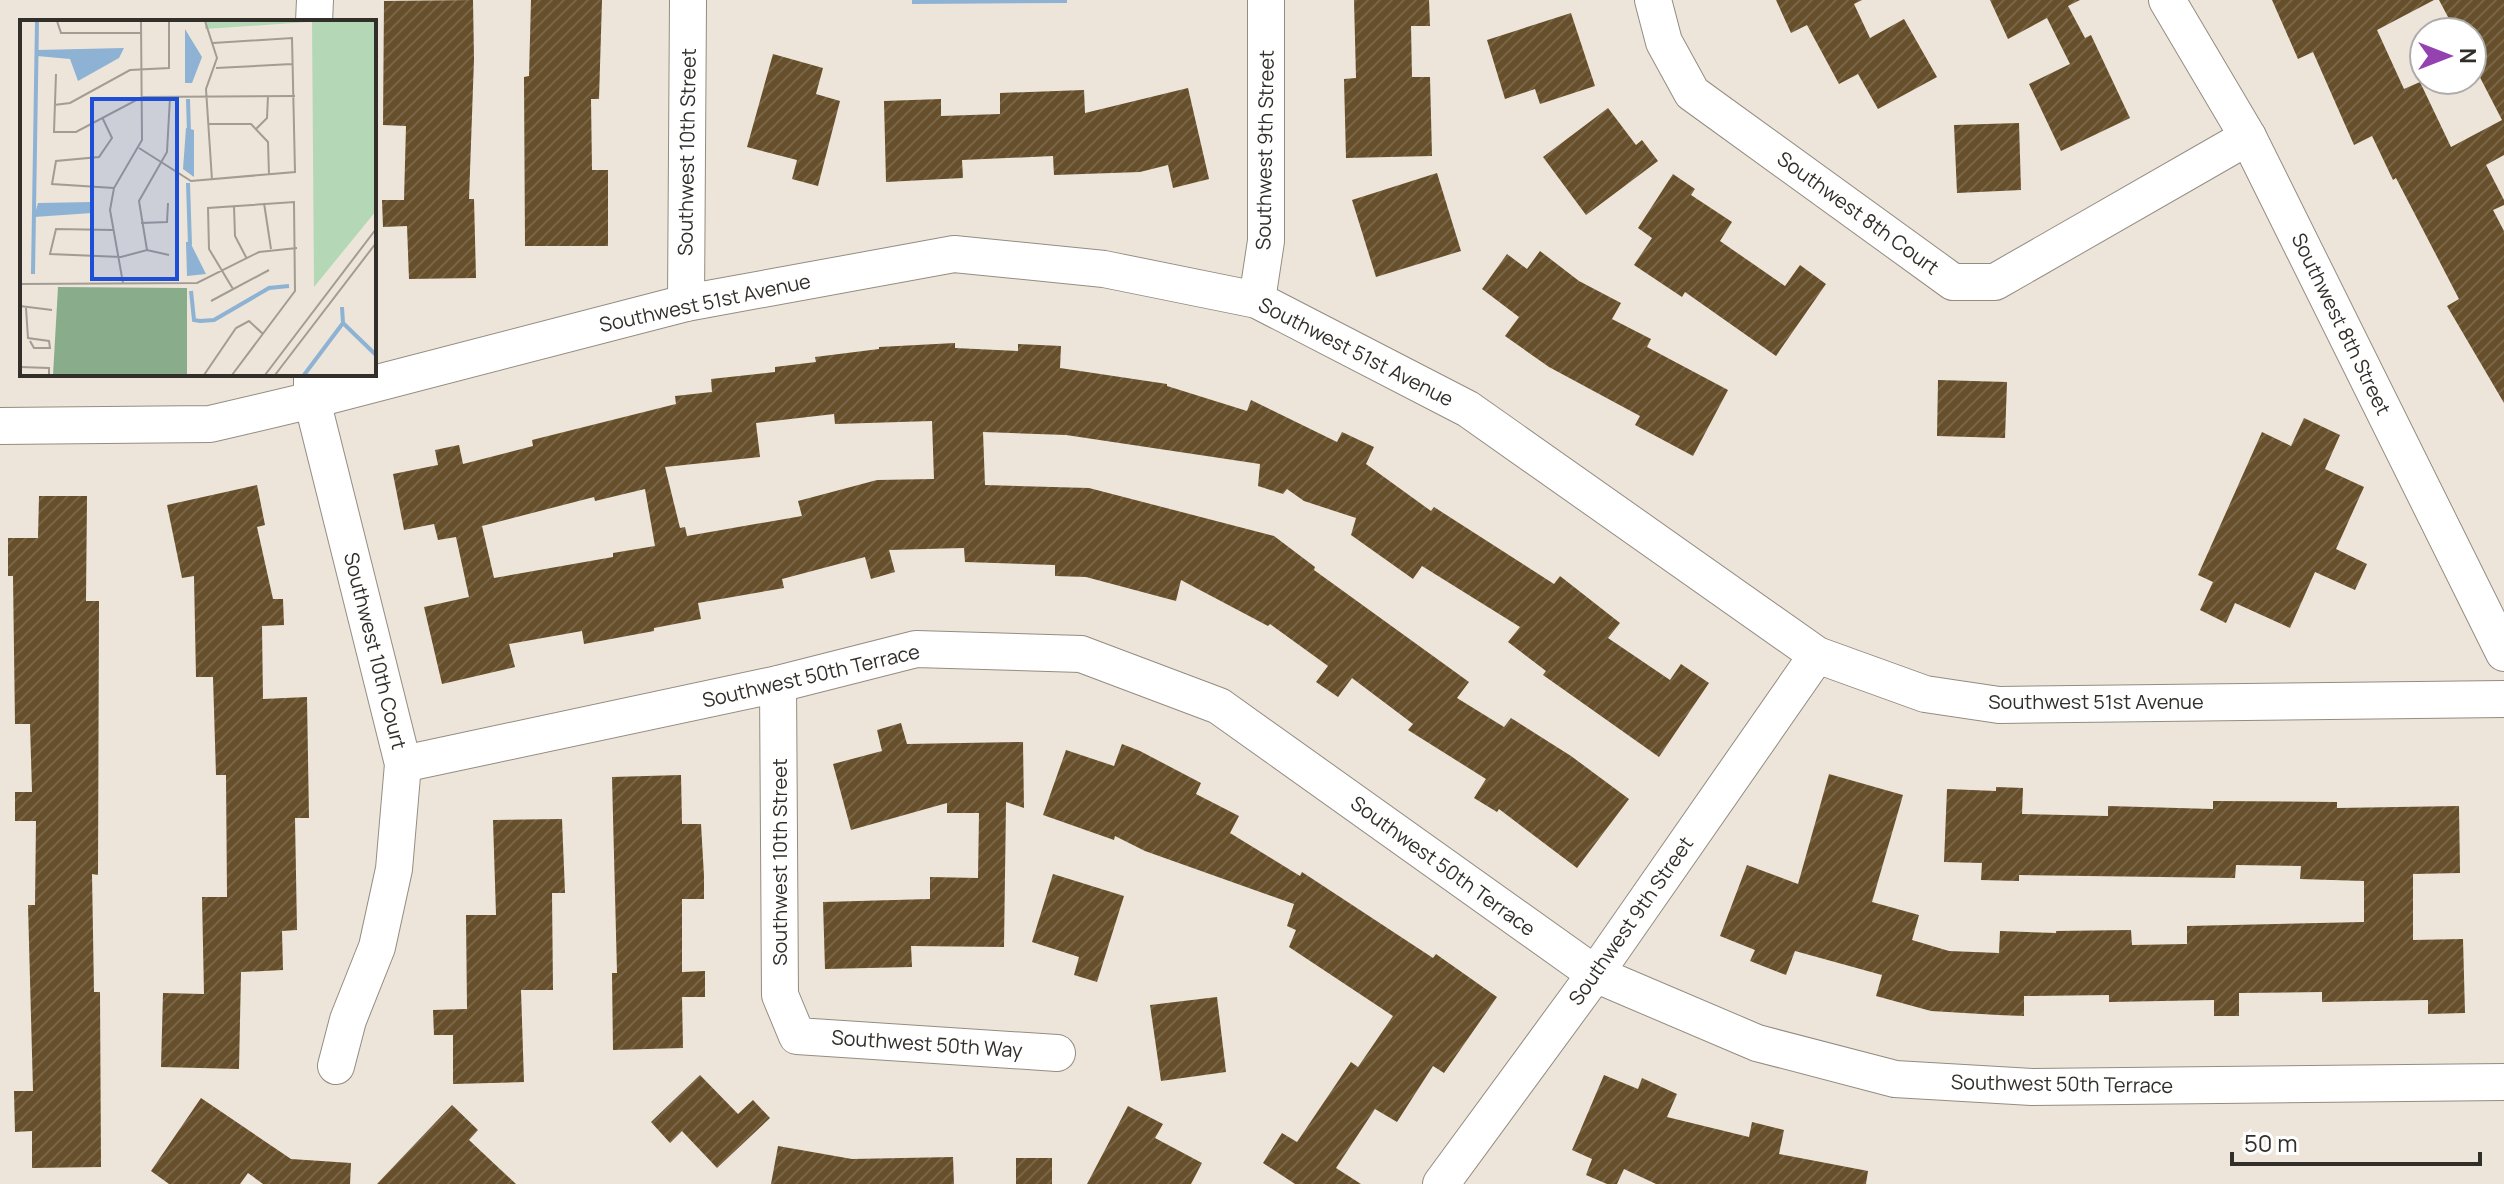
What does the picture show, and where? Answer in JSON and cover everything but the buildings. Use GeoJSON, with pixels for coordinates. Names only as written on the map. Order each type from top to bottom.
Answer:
{"type":"FeatureCollection","features":[{"type":"Feature","properties":{"kind":"street"},"geometry":{"type":"LineString","coordinates":[[314,20],[315,0]]}},
{"type":"Feature","properties":{"kind":"street","name":"Southwest 10th Street"},"geometry":{"type":"LineString","coordinates":[[686,303],[688,0]]}},
{"type":"Feature","properties":{"kind":"street","name":"Southwest 9th Street"},"geometry":{"type":"LineString","coordinates":[[1257,300],[1266,241],[1266,0]]}},
{"type":"Feature","properties":{"kind":"street","name":"Southwest 8th Court"},"geometry":{"type":"LineString","coordinates":[[1653,0],[1664,42],[1692,93],[1953,282],[1995,282],[2248,137]]}},
{"type":"Feature","properties":{"kind":"street","name":"Southwest 8th Street"},"geometry":{"type":"LineString","coordinates":[[2167,0],[2248,137],[2504,653]]}},
{"type":"Feature","properties":{"kind":"street","name":"Southwest 51st Avenue"},"geometry":{"type":"LineString","coordinates":[[376,373],[686,303],[954,254],[1104,269],[1257,300],[1468,409],[1817,655],[1925,694],[1999,705],[2504,699]]}},
{"type":"Feature","properties":{"kind":"street","name":"Southwest 51st Avenue"},"geometry":{"type":"LineString","coordinates":[[0,426],[210,424],[312,387],[361,376]]}},
{"type":"Feature","properties":{"kind":"street","name":"Southwest 10th Court"},"geometry":{"type":"LineString","coordinates":[[312,387],[403,764],[394,869],[377,947],[348,1020],[336,1066]]}},
{"type":"Feature","properties":{"kind":"street","name":"Southwest 50th Terrace"},"geometry":{"type":"LineString","coordinates":[[403,764],[778,684],[916,649],[1081,654],[1219,706],[1595,974],[1757,1043],[1895,1079],[2032,1087],[2504,1082]]}},
{"type":"Feature","properties":{"kind":"street","name":"Southwest 9th Street"},"geometry":{"type":"LineString","coordinates":[[1441,1184],[1595,974],[1817,655]]}},
{"type":"Feature","properties":{"kind":"street","name":"Southwest 10th Street"},"geometry":{"type":"LineString","coordinates":[[778,684],[780,995],[797,1036]]}},
{"type":"Feature","properties":{"kind":"street","name":"Southwest 50th Way"},"geometry":{"type":"LineString","coordinates":[[797,1036],[1057,1053]]}},
{"type":"Feature","properties":{"kind":"water"},"geometry":{"type":"Polygon","coordinates":[[[912,0],[1067,0],[1067,3],[912,4],[912,0]]]}}]}
